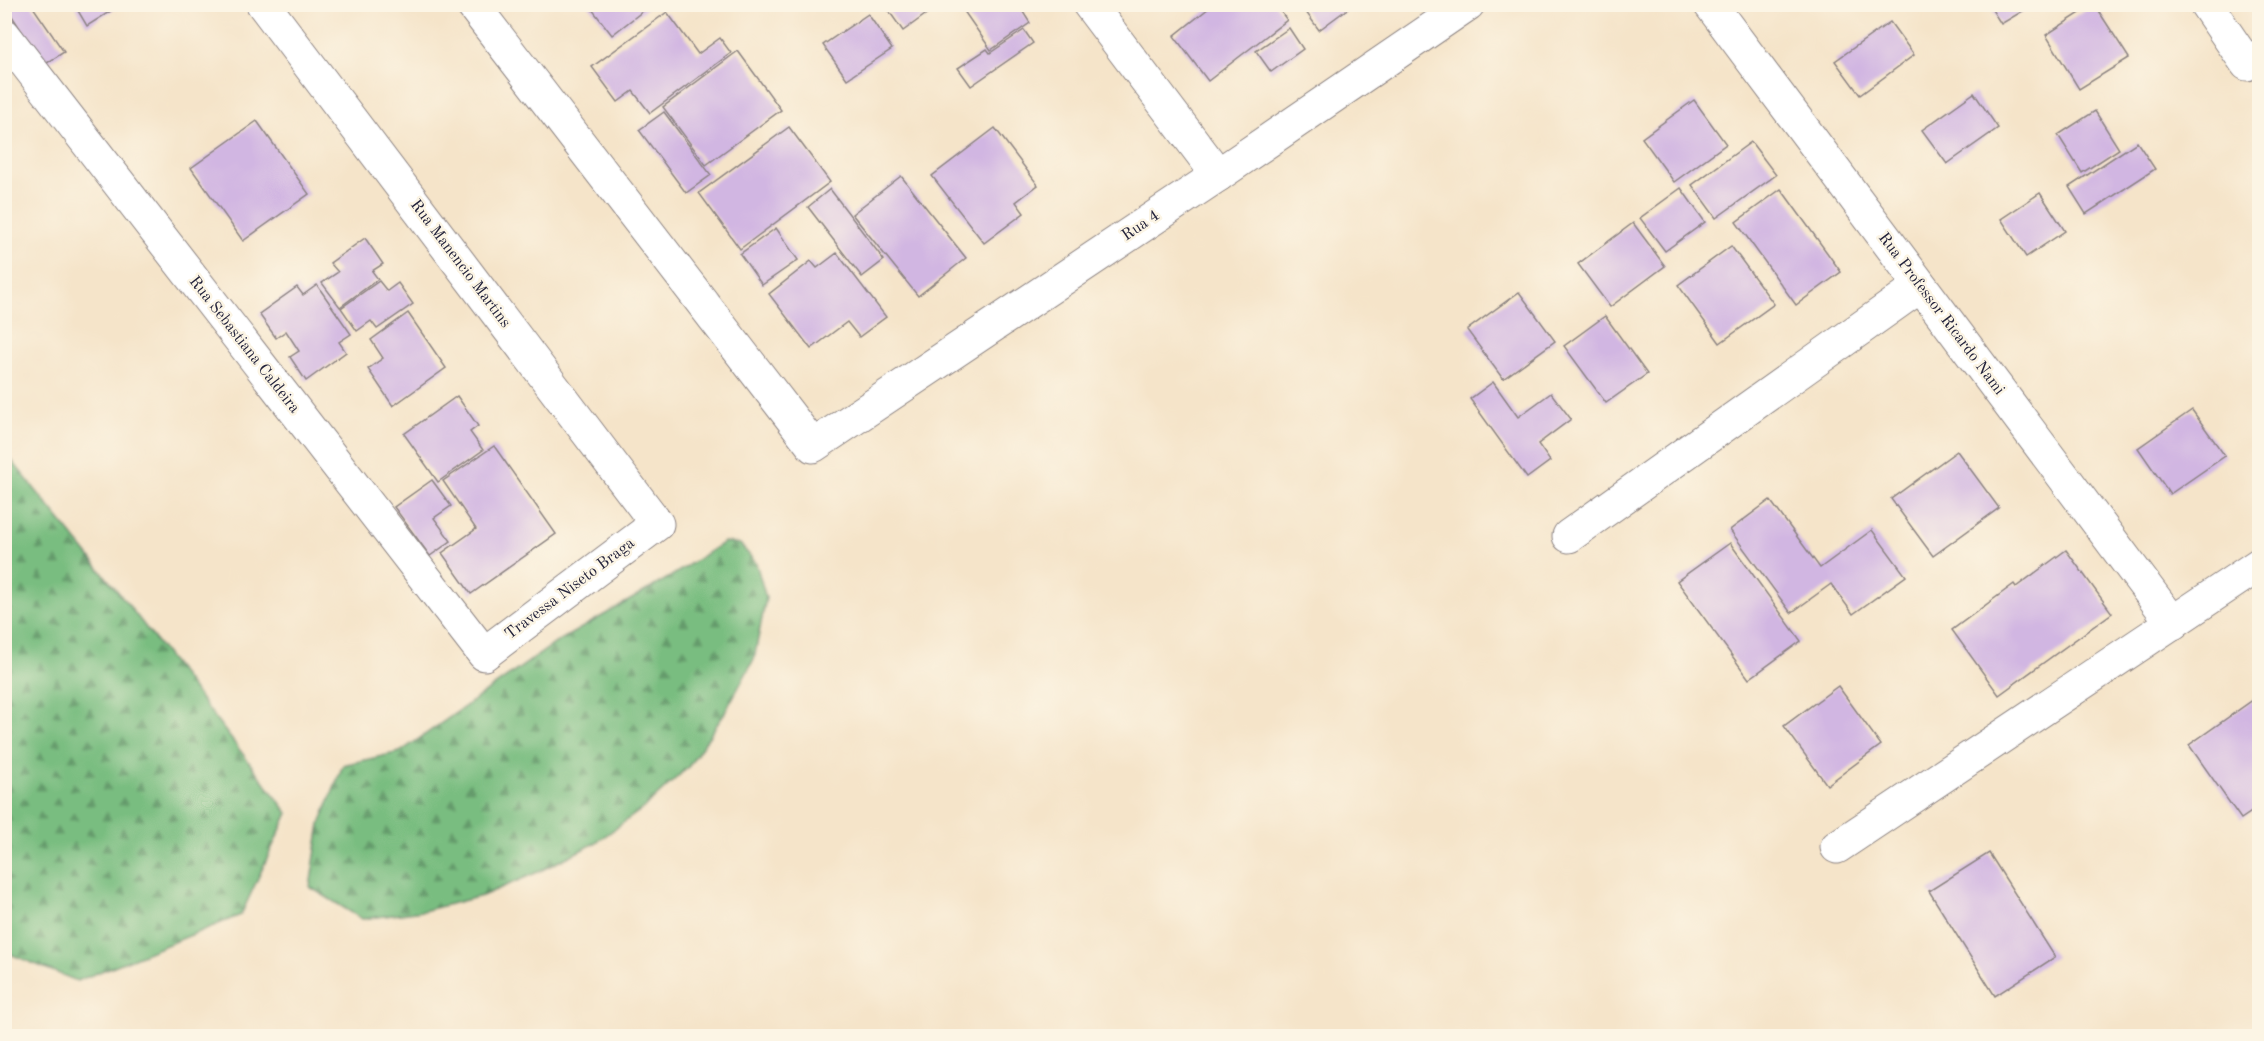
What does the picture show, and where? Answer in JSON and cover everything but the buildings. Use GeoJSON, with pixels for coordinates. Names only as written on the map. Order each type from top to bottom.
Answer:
{"type":"FeatureCollection","features":[{"type":"Feature","properties":{"kind":"street","name":"Rua Manencio Martins"},"geometry":{"type":"LineString","coordinates":[[263,4],[657,524]]}},
{"type":"Feature","properties":{"kind":"street","name":"Rua 4"},"geometry":{"type":"LineString","coordinates":[[472,4],[813,446],[1218,175],[1468,4]]}},
{"type":"Feature","properties":{"kind":"street"},"geometry":{"type":"LineString","coordinates":[[1089,4],[1218,175]]}},
{"type":"Feature","properties":{"kind":"street","name":"Rua Professor Ricardo Nami"},"geometry":{"type":"LineString","coordinates":[[1710,4],[2173,623]]}},
{"type":"Feature","properties":{"kind":"street"},"geometry":{"type":"LineString","coordinates":[[2206,4],[2253,60]]}},
{"type":"Feature","properties":{"kind":"street","name":"Rua Sebastiana Caldeira"},"geometry":{"type":"LineString","coordinates":[[4,35],[484,654]]}},
{"type":"Feature","properties":{"kind":"street"},"geometry":{"type":"LineString","coordinates":[[1569,536],[1920,286]]}},
{"type":"Feature","properties":{"kind":"street","name":"Travessa Niseto Braga"},"geometry":{"type":"LineString","coordinates":[[484,654],[657,524]]}},
{"type":"Feature","properties":{"kind":"street"},"geometry":{"type":"LineString","coordinates":[[1837,847],[2259,564]]}},
{"type":"Feature","properties":{"kind":"green space"},"geometry":{"type":"Polygon","coordinates":[[[4,451],[127,603],[288,813],[241,915],[77,981],[5,952],[4,451]]]}},
{"type":"Feature","properties":{"kind":"green space"},"geometry":{"type":"Polygon","coordinates":[[[724,542],[740,544],[756,563],[766,598],[754,659],[724,714],[689,766],[645,807],[595,843],[538,872],[482,896],[423,911],[362,919],[310,887],[320,824],[343,765],[400,752],[557,642],[670,577],[724,542]]]}}]}
